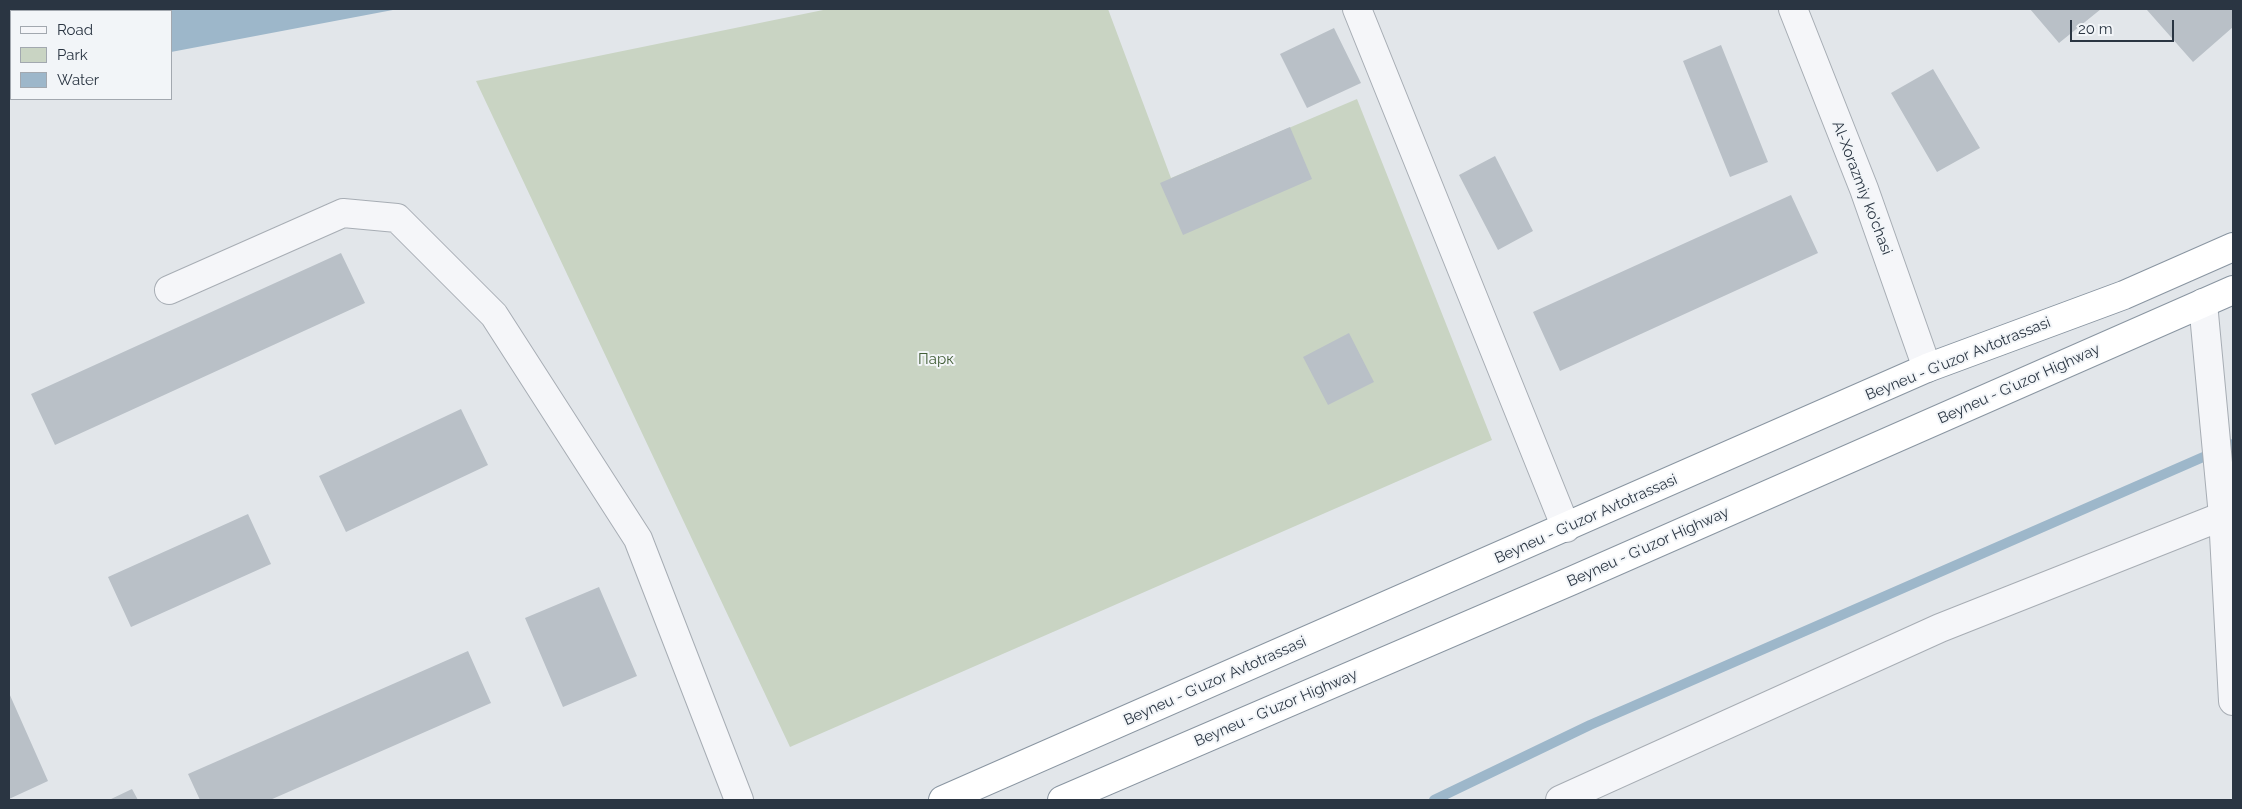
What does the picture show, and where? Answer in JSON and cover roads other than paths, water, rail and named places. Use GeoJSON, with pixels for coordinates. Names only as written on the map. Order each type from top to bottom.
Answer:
{"type":"FeatureCollection","features":[{"type":"Feature","properties":{"kind":"highway","name":"Beyneu - G'uzor Avtotrassasi"},"geometry":{"type":"LineString","coordinates":[[943,800],[1928,368],[2124,295],[2233,247]]}},
{"type":"Feature","properties":{"kind":"highway","name":"Beyneu - G'uzor Highway"},"geometry":{"type":"LineString","coordinates":[[1062,800],[1571,581],[2233,290]]}},
{"type":"Feature","properties":{"kind":"street"},"geometry":{"type":"LineString","coordinates":[[1358,9],[1566,528]]}},
{"type":"Feature","properties":{"kind":"street","name":"Al-Xorazmiy ko'chasi"},"geometry":{"type":"LineString","coordinates":[[1793,9],[1864,189],[1928,368]]}},
{"type":"Feature","properties":{"kind":"street"},"geometry":{"type":"LineString","coordinates":[[169,290],[343,213],[397,218],[494,314],[638,540],[739,800]]}},
{"type":"Feature","properties":{"kind":"street"},"geometry":{"type":"LineString","coordinates":[[2203,303],[2212,394],[2226,481],[2223,516],[2233,701]]}},
{"type":"Feature","properties":{"kind":"street"},"geometry":{"type":"LineString","coordinates":[[1560,800],[1940,628],[2223,516]]}},
{"type":"Feature","properties":{"kind":"water"},"geometry":{"type":"Polygon","coordinates":[[[398,9],[172,52],[172,10],[152,10],[398,9]]]}},
{"type":"Feature","properties":{"kind":"waterway"},"geometry":{"type":"LineString","coordinates":[[1434,800],[1590,725],[2233,444]]}},
{"type":"Feature","properties":{"kind":"park label","name":"Парк"},"geometry":{"type":"Point","coordinates":[936,359]}}]}
